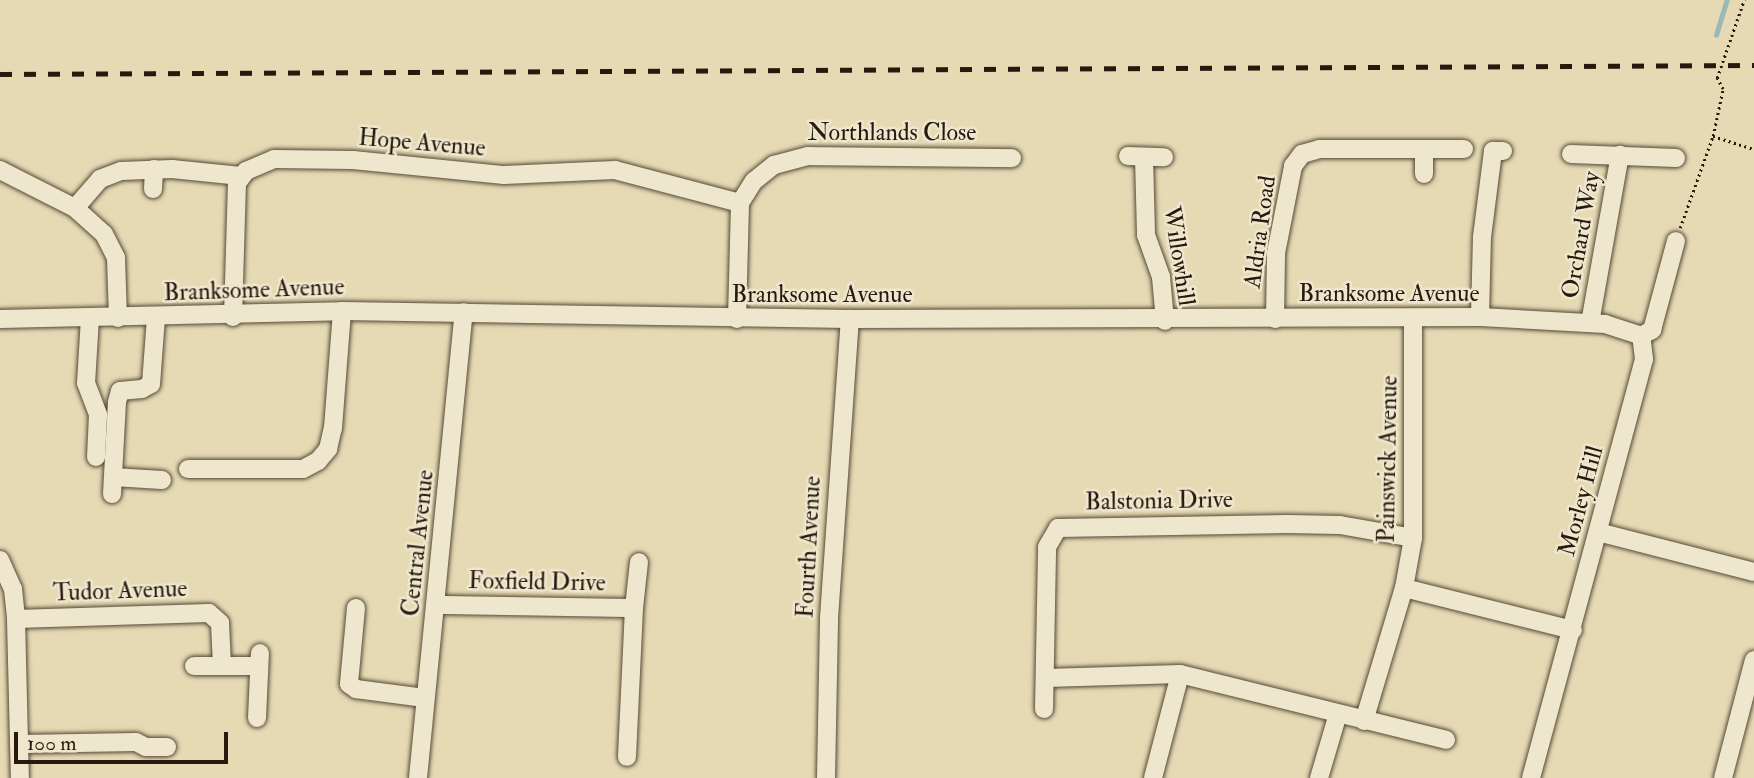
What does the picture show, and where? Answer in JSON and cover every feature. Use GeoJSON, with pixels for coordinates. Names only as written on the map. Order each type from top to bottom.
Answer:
{"type":"FeatureCollection","features":[{"type":"Feature","properties":{"kind":"street","name":"Aldria Road"},"geometry":{"type":"LineString","coordinates":[[1275,319],[1276,253],[1293,166],[1302,154],[1319,149],[1424,149]]}},
{"type":"Feature","properties":{"kind":"street"},"geometry":{"type":"LineString","coordinates":[[1424,174],[1424,149],[1464,149]]}},
{"type":"Feature","properties":{"kind":"street"},"geometry":{"type":"LineString","coordinates":[[1480,317],[1482,237],[1493,151],[1503,151]]}},
{"type":"Feature","properties":{"kind":"street"},"geometry":{"type":"LineString","coordinates":[[1571,154],[1676,158]]}},
{"type":"Feature","properties":{"kind":"street","name":"Orchard Way"},"geometry":{"type":"LineString","coordinates":[[1591,323],[1620,155]]}},
{"type":"Feature","properties":{"kind":"street","name":"Willowhill"},"geometry":{"type":"LineString","coordinates":[[1164,157],[1136,157],[1146,234],[1161,277],[1165,321]]}},
{"type":"Feature","properties":{"kind":"street","name":"Northlands Close"},"geometry":{"type":"LineString","coordinates":[[740,202],[754,181],[791,158],[1012,158]]}},
{"type":"Feature","properties":{"kind":"street","name":"Hope Avenue"},"geometry":{"type":"LineString","coordinates":[[241,176],[274,159],[353,160],[505,175],[615,170],[740,202]]}},
{"type":"Feature","properties":{"kind":"street"},"geometry":{"type":"LineString","coordinates":[[153,189],[154,169]]}},
{"type":"Feature","properties":{"kind":"street"},"geometry":{"type":"LineString","coordinates":[[75,208],[110,174],[154,169],[241,176],[235,191],[233,317]]}},
{"type":"Feature","properties":{"kind":"street"},"geometry":{"type":"LineString","coordinates":[[0,170],[75,208],[104,234],[116,258],[118,318]]}},
{"type":"Feature","properties":{"kind":"street"},"geometry":{"type":"LineString","coordinates":[[737,319],[740,202]]}},
{"type":"Feature","properties":{"kind":"street"},"geometry":{"type":"LineString","coordinates":[[1641,336],[1652,330],[1676,241]]}},
{"type":"Feature","properties":{"kind":"street"},"geometry":{"type":"LineString","coordinates":[[188,469],[303,469],[318,461],[328,449],[333,428],[342,311]]}},
{"type":"Feature","properties":{"kind":"street","name":"Branksome Avenue"},"geometry":{"type":"LineString","coordinates":[[0,319],[233,317],[342,311],[737,319],[1165,321],[1480,317],[1591,323],[1624,327],[1641,336]]}},
{"type":"Feature","properties":{"kind":"street","name":"Central Avenue"},"geometry":{"type":"LineString","coordinates":[[418,778],[424,698],[439,605],[464,312]]}},
{"type":"Feature","properties":{"kind":"street"},"geometry":{"type":"LineString","coordinates":[[90,318],[86,383],[98,415],[96,457]]}},
{"type":"Feature","properties":{"kind":"street"},"geometry":{"type":"LineString","coordinates":[[156,318],[151,384],[118,394],[113,486],[162,480]]}},
{"type":"Feature","properties":{"kind":"street","name":"Painswick Avenue"},"geometry":{"type":"LineString","coordinates":[[1364,721],[1404,588],[1413,538],[1413,318]]}},
{"type":"Feature","properties":{"kind":"street","name":"Fourth Avenue"},"geometry":{"type":"LineString","coordinates":[[826,778],[828,642],[850,319]]}},
{"type":"Feature","properties":{"kind":"street","name":"Morley Hill"},"geometry":{"type":"LineString","coordinates":[[1531,778],[1644,359],[1641,336]]}},
{"type":"Feature","properties":{"kind":"street","name":"Balstonia Drive"},"geometry":{"type":"LineString","coordinates":[[1044,709],[1047,547],[1058,528],[1340,525],[1413,538]]}},
{"type":"Feature","properties":{"kind":"street"},"geometry":{"type":"LineString","coordinates":[[1598,532],[1754,572]]}},
{"type":"Feature","properties":{"kind":"street"},"geometry":{"type":"LineString","coordinates":[[0,560],[13,589],[16,618],[20,778]]}},
{"type":"Feature","properties":{"kind":"street","name":"Foxfield Drive"},"geometry":{"type":"LineString","coordinates":[[627,757],[634,608],[639,562]]}},
{"type":"Feature","properties":{"kind":"street"},"geometry":{"type":"LineString","coordinates":[[1404,588],[1573,630]]}},
{"type":"Feature","properties":{"kind":"street","name":"Foxfield Drive"},"geometry":{"type":"LineString","coordinates":[[439,605],[634,608]]}},
{"type":"Feature","properties":{"kind":"street"},"geometry":{"type":"LineString","coordinates":[[356,608],[349,684],[356,689],[424,698]]}},
{"type":"Feature","properties":{"kind":"street","name":"Tudor Avenue"},"geometry":{"type":"LineString","coordinates":[[16,618],[209,613],[220,622],[222,665]]}},
{"type":"Feature","properties":{"kind":"street"},"geometry":{"type":"LineString","coordinates":[[194,666],[260,659],[257,718]]}},
{"type":"Feature","properties":{"kind":"street"},"geometry":{"type":"LineString","coordinates":[[1723,778],[1754,660]]}},
{"type":"Feature","properties":{"kind":"street"},"geometry":{"type":"LineString","coordinates":[[1153,778],[1180,674]]}},
{"type":"Feature","properties":{"kind":"street"},"geometry":{"type":"LineString","coordinates":[[1046,678],[1180,674],[1446,740]]}},
{"type":"Feature","properties":{"kind":"street"},"geometry":{"type":"LineString","coordinates":[[1319,778],[1338,714]]}},
{"type":"Feature","properties":{"kind":"street"},"geometry":{"type":"LineString","coordinates":[[19,744],[136,742],[146,747],[167,747]]}},
{"type":"Feature","properties":{"kind":"path"},"geometry":{"type":"LineString","coordinates":[[1676,241],[1713,136],[1723,89],[1717,78],[1744,0]]}},
{"type":"Feature","properties":{"kind":"path"},"geometry":{"type":"LineString","coordinates":[[1713,136],[1754,149]]}},
{"type":"Feature","properties":{"kind":"waterway"},"geometry":{"type":"LineString","coordinates":[[1716,35],[1727,0]]}},
{"type":"Feature","properties":{"kind":"railway"},"geometry":{"type":"LineString","coordinates":[[0,74],[1754,65]]}}]}
